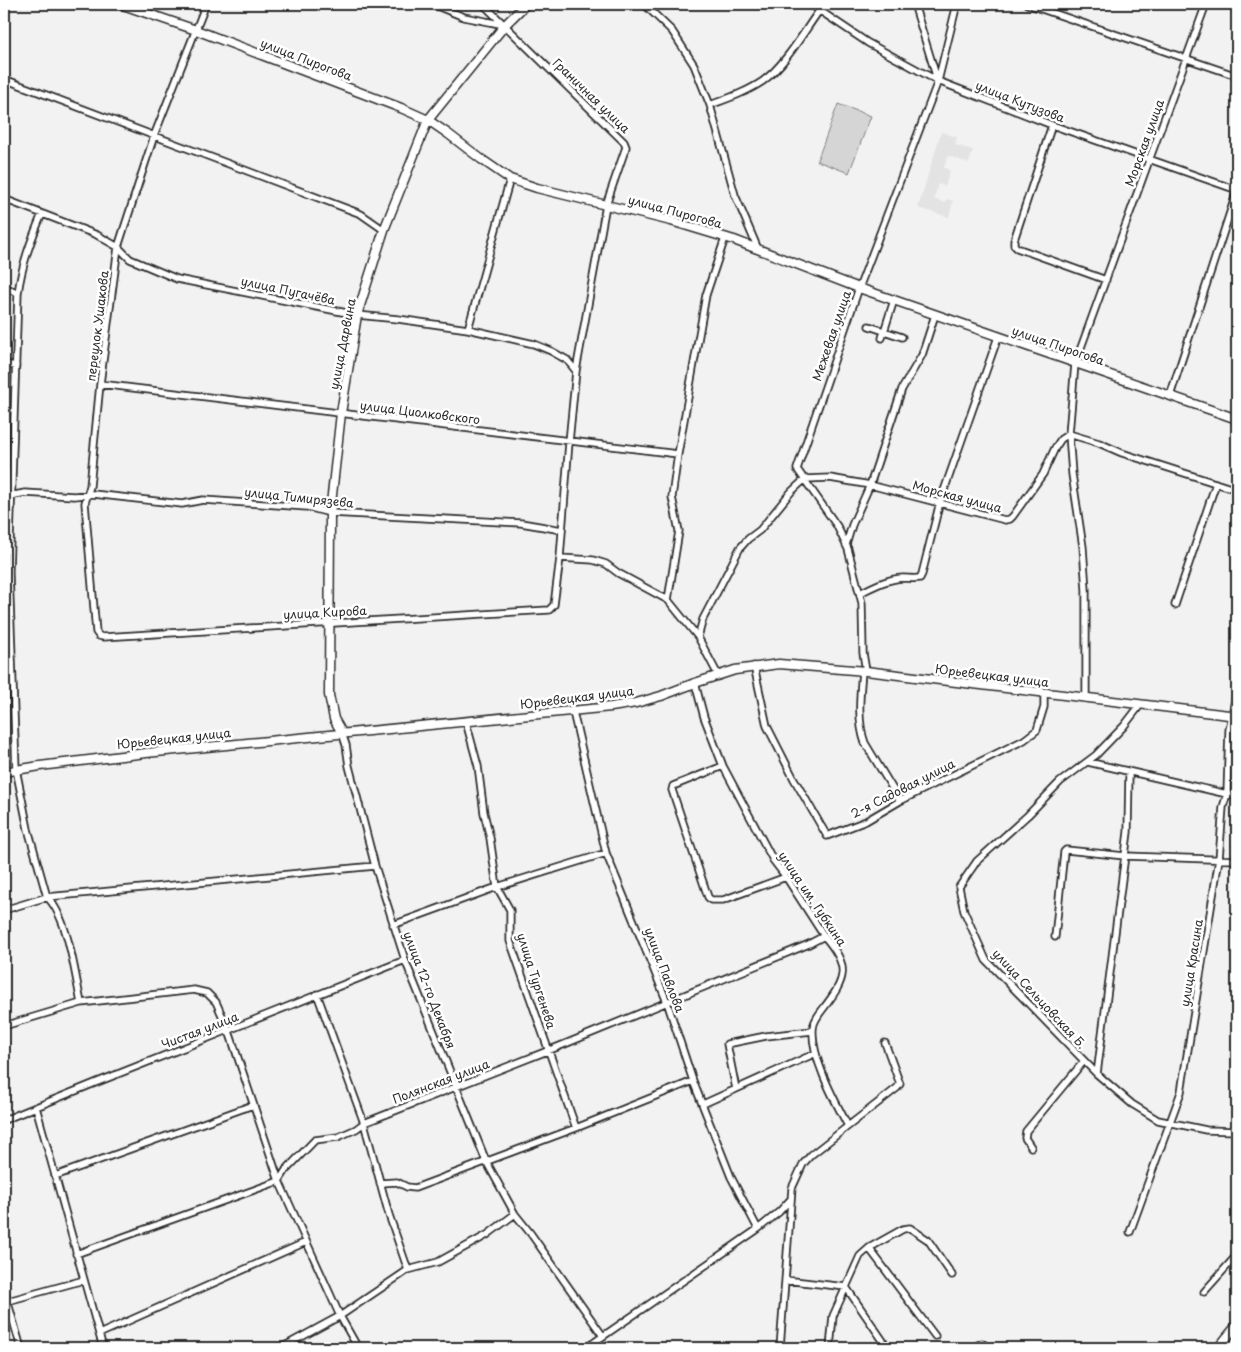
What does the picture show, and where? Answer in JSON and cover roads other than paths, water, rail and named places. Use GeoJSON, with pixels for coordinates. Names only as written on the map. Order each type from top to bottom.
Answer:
{"type":"FeatureCollection","features":[{"type":"Feature","properties":{"kind":"street","name":"улица Пирогова"},"geometry":{"type":"LineString","coordinates":[[120,4],[196,30],[428,120],[481,160],[510,179],[536,188],[679,224],[758,249],[859,288],[1237,419]]}},
{"type":"Feature","properties":{"kind":"street","name":"переулок Ушакова"},"geometry":{"type":"LineString","coordinates":[[99,636],[96,632],[85,502],[90,486],[100,384],[118,247],[154,136],[206,4]]}},
{"type":"Feature","properties":{"kind":"street"},"geometry":{"type":"LineString","coordinates":[[432,4],[464,17],[505,26]]}},
{"type":"Feature","properties":{"kind":"street","name":"Граничная улица"},"geometry":{"type":"LineString","coordinates":[[483,4],[626,144],[606,205],[576,371]]}},
{"type":"Feature","properties":{"kind":"street","name":"улица Дарвина"},"geometry":{"type":"LineString","coordinates":[[342,733],[334,720],[328,695],[330,513],[341,413],[358,315],[384,230],[428,120],[505,26],[526,4]]}},
{"type":"Feature","properties":{"kind":"street"},"geometry":{"type":"LineString","coordinates":[[644,4],[672,31],[694,65],[710,105],[735,195],[758,249]]}},
{"type":"Feature","properties":{"kind":"street","name":"улица Кутузова"},"geometry":{"type":"LineString","coordinates":[[810,4],[868,44],[938,81],[1052,125],[1237,191]]}},
{"type":"Feature","properties":{"kind":"street"},"geometry":{"type":"LineString","coordinates":[[914,4],[938,81]]}},
{"type":"Feature","properties":{"kind":"street","name":"Межевая улица"},"geometry":{"type":"LineString","coordinates":[[900,801],[865,743],[861,733],[860,694],[864,671],[862,603],[846,545],[837,526],[798,469],[859,288],[938,81],[957,4]]}},
{"type":"Feature","properties":{"kind":"street"},"geometry":{"type":"LineString","coordinates":[[1027,4],[1237,76]]}},
{"type":"Feature","properties":{"kind":"street","name":"Морская улица"},"geometry":{"type":"LineString","coordinates":[[805,480],[830,478],[870,485],[1010,520],[1043,474],[1054,448],[1061,439],[1069,434],[1076,364],[1206,4]]}},
{"type":"Feature","properties":{"kind":"street"},"geometry":{"type":"LineString","coordinates":[[710,105],[743,93],[765,80],[782,62],[818,11]]}},
{"type":"Feature","properties":{"kind":"street"},"geometry":{"type":"LineString","coordinates":[[4,79],[361,214],[384,230]]}},
{"type":"Feature","properties":{"kind":"street"},"geometry":{"type":"LineString","coordinates":[[1052,125],[1014,240],[1014,245],[1017,248],[1106,280]]}},
{"type":"Feature","properties":{"kind":"street"},"geometry":{"type":"LineString","coordinates":[[468,329],[510,179]]}},
{"type":"Feature","properties":{"kind":"street"},"geometry":{"type":"LineString","coordinates":[[1170,396],[1237,191]]}},
{"type":"Feature","properties":{"kind":"street","name":"улица Пугачёва"},"geometry":{"type":"LineString","coordinates":[[4,199],[97,235],[118,247],[130,259],[177,279],[358,315],[468,329],[534,344],[567,360],[576,371]]}},
{"type":"Feature","properties":{"kind":"street"},"geometry":{"type":"LineString","coordinates":[[42,214],[27,249],[18,292],[9,572],[16,769],[28,829],[47,896],[55,904],[72,957],[81,1004]]}},
{"type":"Feature","properties":{"kind":"street"},"geometry":{"type":"LineString","coordinates":[[668,600],[679,531],[672,497],[678,454],[706,295],[724,238]]}},
{"type":"Feature","properties":{"kind":"street"},"geometry":{"type":"LineString","coordinates":[[4,287],[18,292]]}},
{"type":"Feature","properties":{"kind":"street"},"geometry":{"type":"LineString","coordinates":[[882,338],[894,300]]}},
{"type":"Feature","properties":{"kind":"street"},"geometry":{"type":"LineString","coordinates":[[846,545],[852,525],[870,485],[902,389],[922,355],[936,315]]}},
{"type":"Feature","properties":{"kind":"street"},"geometry":{"type":"LineString","coordinates":[[869,326],[902,337]]}},
{"type":"Feature","properties":{"kind":"street"},"geometry":{"type":"LineString","coordinates":[[860,592],[884,581],[920,578],[940,502],[998,337]]}},
{"type":"Feature","properties":{"kind":"street"},"geometry":{"type":"LineString","coordinates":[[4,364],[16,366]]}},
{"type":"Feature","properties":{"kind":"street"},"geometry":{"type":"LineString","coordinates":[[576,371],[568,442],[560,558],[592,560],[606,564],[668,600],[698,637],[718,675]]}},
{"type":"Feature","properties":{"kind":"street","name":"улица Циолковского"},"geometry":{"type":"LineString","coordinates":[[100,384],[678,454]]}},
{"type":"Feature","properties":{"kind":"street"},"geometry":{"type":"LineString","coordinates":[[1086,698],[1086,590],[1083,547],[1072,474],[1069,434],[1237,490]]}},
{"type":"Feature","properties":{"kind":"street"},"geometry":{"type":"LineString","coordinates":[[698,637],[703,619],[740,548],[760,530],[792,492],[805,480]]}},
{"type":"Feature","properties":{"kind":"street"},"geometry":{"type":"LineString","coordinates":[[1175,606],[1216,483]]}},
{"type":"Feature","properties":{"kind":"street","name":"улица Тимирязева"},"geometry":{"type":"LineString","coordinates":[[4,497],[25,493],[88,495],[182,504],[203,500],[307,507],[330,513],[521,523],[562,530]]}},
{"type":"Feature","properties":{"kind":"street","name":"улица Кирова"},"geometry":{"type":"LineString","coordinates":[[99,636],[549,610],[554,605],[560,558]]}},
{"type":"Feature","properties":{"kind":"street","name":"Юрьевецкая улица"},"geometry":{"type":"LineString","coordinates":[[4,772],[146,753],[573,712],[636,703],[718,675],[754,666],[788,664],[864,671],[1235,716]]}},
{"type":"Feature","properties":{"kind":"street","name":"2-я Садовая улица"},"geometry":{"type":"LineString","coordinates":[[754,666],[766,726],[827,836],[866,821],[900,801],[1024,740],[1037,730],[1044,707],[1044,693]]}},
{"type":"Feature","properties":{"kind":"street"},"geometry":{"type":"LineString","coordinates":[[4,674],[12,672]]}},
{"type":"Feature","properties":{"kind":"street","name":"улица им. Губкина"},"geometry":{"type":"LineString","coordinates":[[695,683],[704,717],[723,766],[773,860],[838,956],[843,967],[843,977],[838,990],[813,1024],[812,1031]]}},
{"type":"Feature","properties":{"kind":"street","name":"улица Красина"},"geometry":{"type":"LineString","coordinates":[[1130,1232],[1181,1092],[1188,1058],[1219,858],[1227,794],[1229,730],[1235,716],[1237,690]]}},
{"type":"Feature","properties":{"kind":"street","name":"улица Сельцовская Б."},"geometry":{"type":"LineString","coordinates":[[1141,704],[1124,726],[1088,762],[1060,782],[1028,815],[977,861],[959,887],[964,911],[986,960],[1097,1074],[1144,1113],[1169,1124],[1206,1130],[1237,1131]]}},
{"type":"Feature","properties":{"kind":"street","name":"улица Павлова"},"geometry":{"type":"LineString","coordinates":[[573,712],[606,853],[667,1002],[693,1081],[731,1177],[758,1229]]}},
{"type":"Feature","properties":{"kind":"street","name":"улица Тургенева"},"geometry":{"type":"LineString","coordinates":[[466,722],[478,766],[497,887],[510,910],[510,941],[576,1128]]}},
{"type":"Feature","properties":{"kind":"street","name":"улица 12-го Декабря"},"geometry":{"type":"LineString","coordinates":[[342,733],[345,740],[348,766],[375,866],[405,960],[486,1162],[515,1214],[603,1336]]}},
{"type":"Feature","properties":{"kind":"street"},"geometry":{"type":"LineString","coordinates":[[1088,762],[1237,796]]}},
{"type":"Feature","properties":{"kind":"street"},"geometry":{"type":"LineString","coordinates":[[723,766],[673,786],[672,790],[708,897],[711,900],[723,900],[786,877]]}},
{"type":"Feature","properties":{"kind":"street"},"geometry":{"type":"LineString","coordinates":[[1097,1074],[1128,832],[1129,772]]}},
{"type":"Feature","properties":{"kind":"street"},"geometry":{"type":"LineString","coordinates":[[1055,938],[1064,852],[1066,850],[1125,856],[1237,860]]}},
{"type":"Feature","properties":{"kind":"street"},"geometry":{"type":"LineString","coordinates":[[394,925],[497,887],[606,853]]}},
{"type":"Feature","properties":{"kind":"street"},"geometry":{"type":"LineString","coordinates":[[4,910],[47,896],[375,866]]}},
{"type":"Feature","properties":{"kind":"street","name":"Полянская улица"},"geometry":{"type":"LineString","coordinates":[[280,1181],[286,1170],[315,1140],[338,1137],[364,1123],[548,1051],[809,944],[824,936]]}},
{"type":"Feature","properties":{"kind":"street","name":"Чистая улица"},"geometry":{"type":"LineString","coordinates":[[4,1120],[95,1082],[229,1031],[405,960]]}},
{"type":"Feature","properties":{"kind":"street"},"geometry":{"type":"LineString","coordinates":[[4,1026],[81,1004],[194,990],[207,993],[216,1002],[229,1031],[280,1181],[340,1316],[358,1348]]}},
{"type":"Feature","properties":{"kind":"street"},"geometry":{"type":"LineString","coordinates":[[317,994],[364,1123],[389,1215],[408,1270]]}},
{"type":"Feature","properties":{"kind":"street"},"geometry":{"type":"LineString","coordinates":[[736,1089],[727,1044],[766,1036],[812,1031],[816,1053],[831,1093],[848,1126]]}},
{"type":"Feature","properties":{"kind":"street"},"geometry":{"type":"LineString","coordinates":[[780,1348],[792,1188],[803,1164],[811,1155],[900,1084],[885,1043]]}},
{"type":"Feature","properties":{"kind":"street"},"geometry":{"type":"LineString","coordinates":[[703,1104],[816,1053]]}},
{"type":"Feature","properties":{"kind":"street"},"geometry":{"type":"LineString","coordinates":[[1031,1147],[1025,1138],[1026,1131],[1084,1061]]}},
{"type":"Feature","properties":{"kind":"street"},"geometry":{"type":"LineString","coordinates":[[380,1183],[397,1182],[407,1187],[415,1188],[576,1128],[693,1081]]}},
{"type":"Feature","properties":{"kind":"street"},"geometry":{"type":"LineString","coordinates":[[55,1176],[253,1104]]}},
{"type":"Feature","properties":{"kind":"street"},"geometry":{"type":"LineString","coordinates":[[36,1107],[103,1348]]}},
{"type":"Feature","properties":{"kind":"street"},"geometry":{"type":"LineString","coordinates":[[76,1254],[280,1181]]}},
{"type":"Feature","properties":{"kind":"street"},"geometry":{"type":"LineString","coordinates":[[586,1348],[758,1229],[780,1212],[791,1198]]}},
{"type":"Feature","properties":{"kind":"street"},"geometry":{"type":"LineString","coordinates":[[281,1348],[340,1316],[408,1270],[438,1262],[486,1235],[515,1214]]}},
{"type":"Feature","properties":{"kind":"street"},"geometry":{"type":"LineString","coordinates":[[830,1348],[833,1316],[860,1256],[869,1248],[903,1229],[910,1228],[928,1240],[952,1275]]}},
{"type":"Feature","properties":{"kind":"street"},"geometry":{"type":"LineString","coordinates":[[98,1334],[306,1242]]}},
{"type":"Feature","properties":{"kind":"street"},"geometry":{"type":"LineString","coordinates":[[869,1248],[935,1336]]}},
{"type":"Feature","properties":{"kind":"street"},"geometry":{"type":"LineString","coordinates":[[1204,1292],[1237,1255]]}},
{"type":"Feature","properties":{"kind":"street"},"geometry":{"type":"LineString","coordinates":[[5,1301],[84,1280]]}},
{"type":"Feature","properties":{"kind":"street"},"geometry":{"type":"LineString","coordinates":[[785,1280],[846,1287],[888,1348]]}},
{"type":"Feature","properties":{"kind":"street"},"geometry":{"type":"LineString","coordinates":[[4,1289],[5,1301],[21,1348]]}},
{"type":"Feature","properties":{"kind":"street"},"geometry":{"type":"LineString","coordinates":[[1218,1348],[1237,1325]]}},
{"type":"Feature","properties":{"kind":"street"},"geometry":{"type":"LineString","coordinates":[[972,1348],[982,1343],[988,1348]]}}]}
